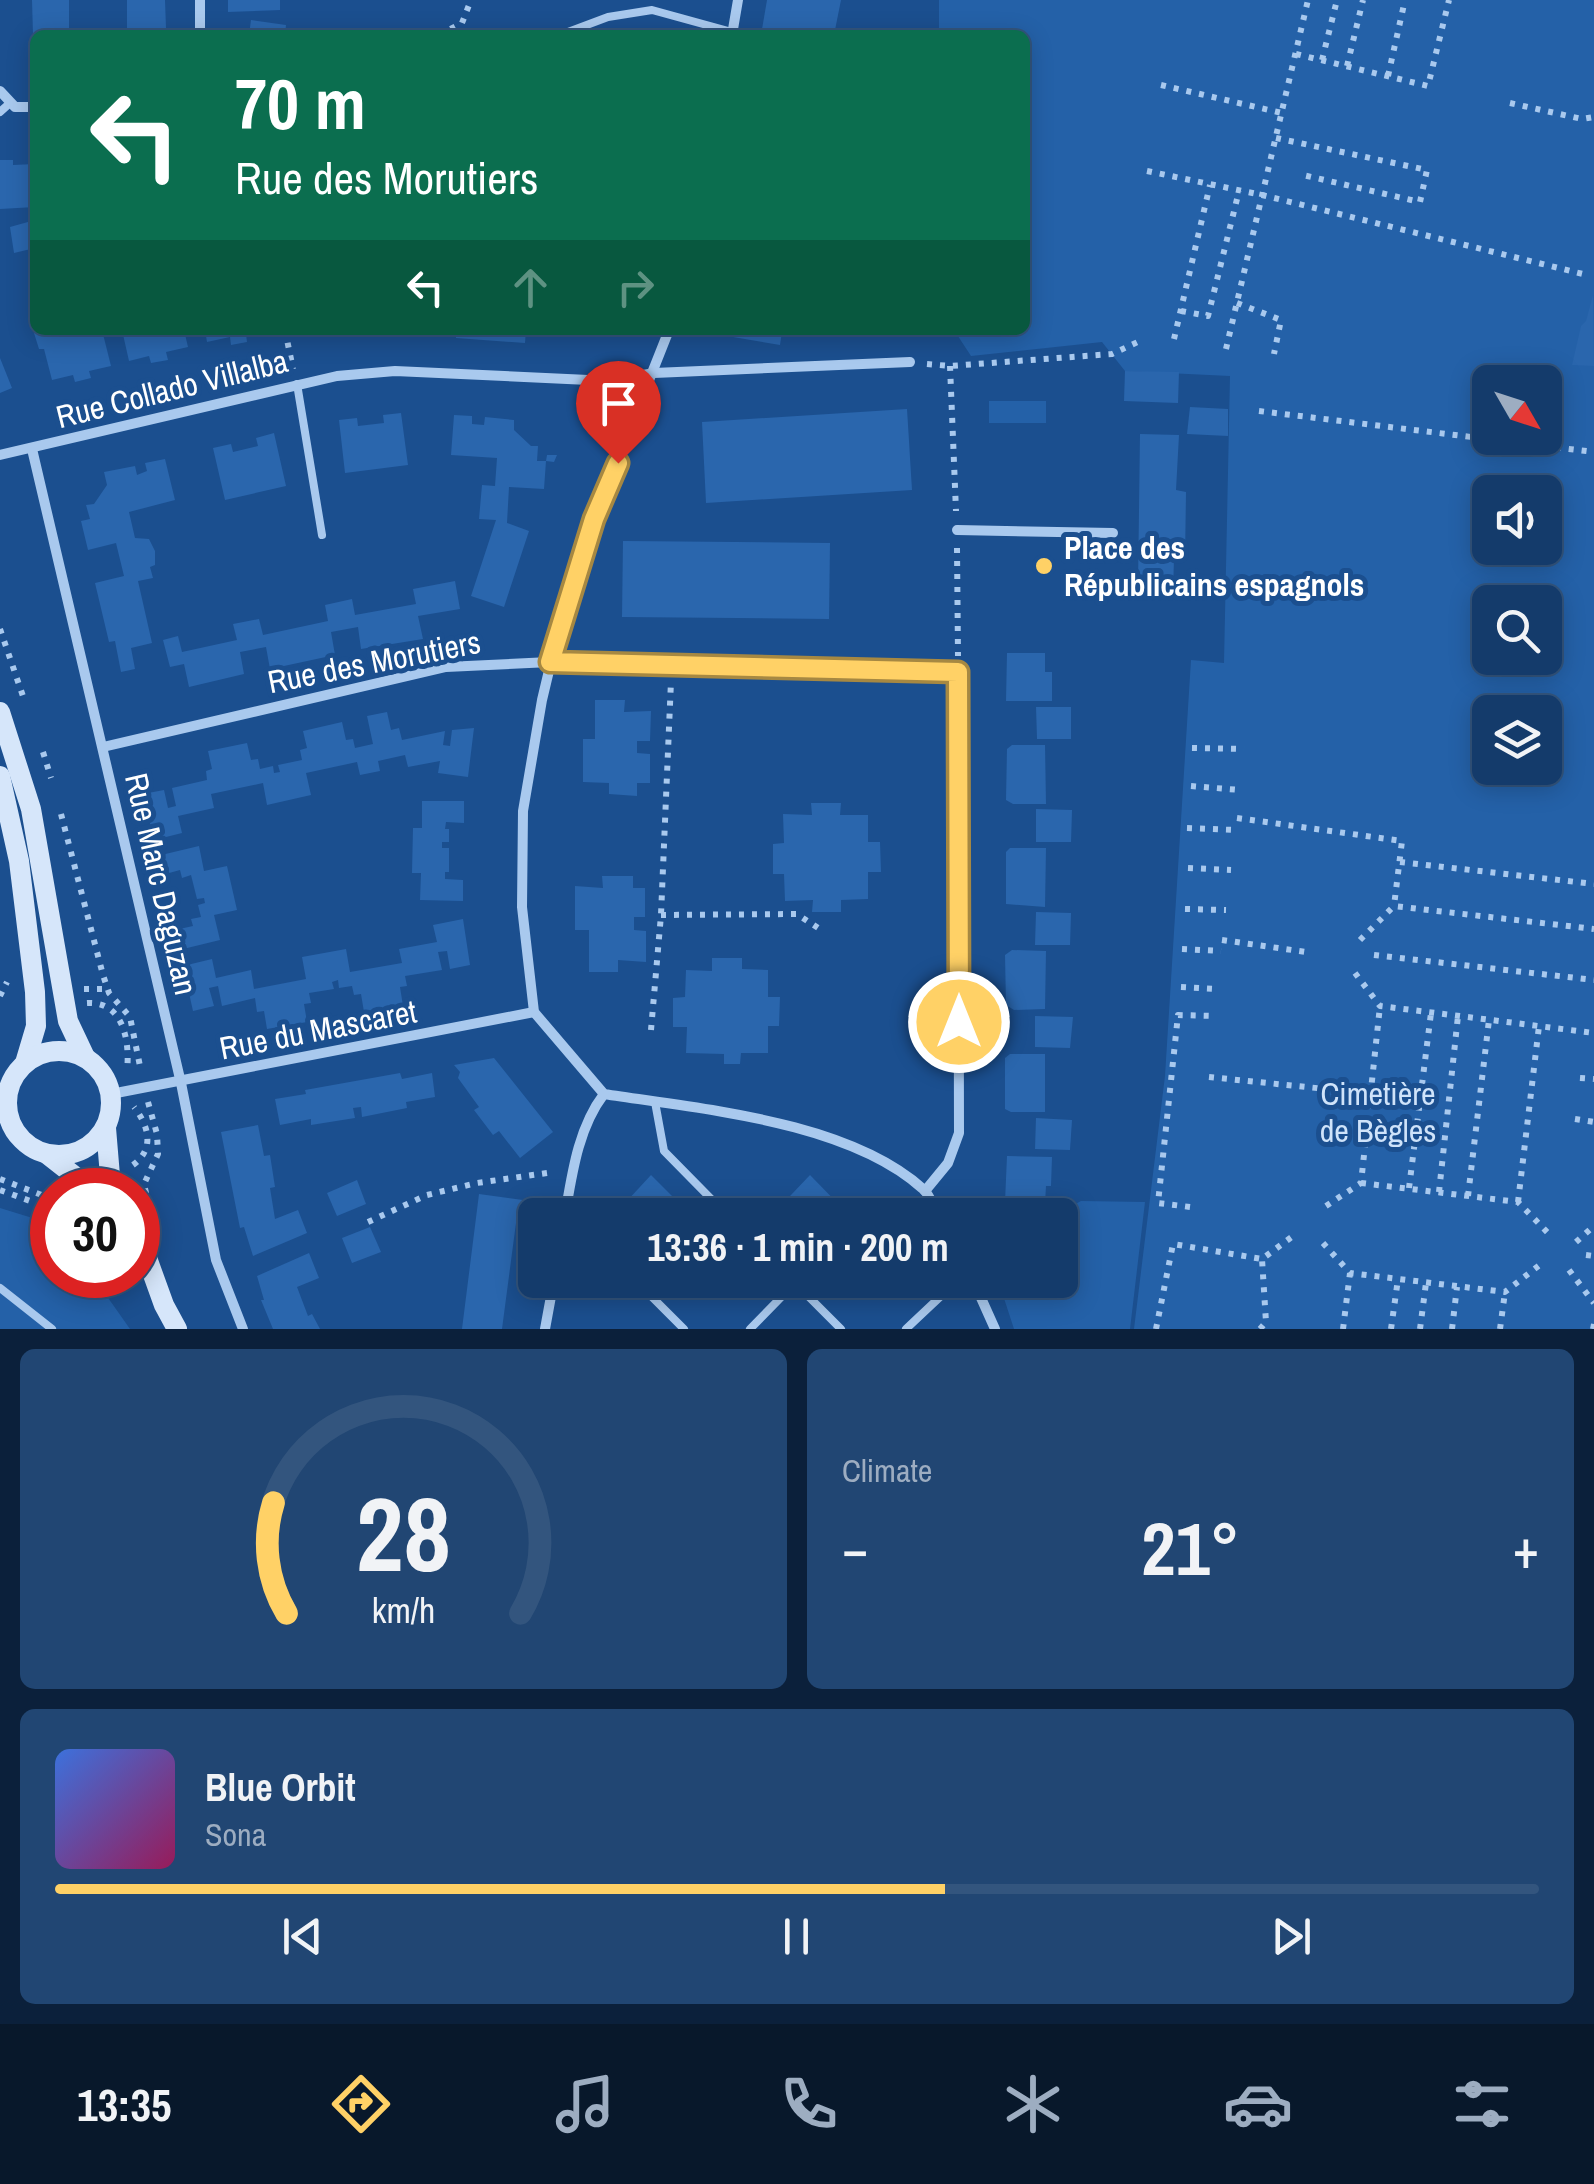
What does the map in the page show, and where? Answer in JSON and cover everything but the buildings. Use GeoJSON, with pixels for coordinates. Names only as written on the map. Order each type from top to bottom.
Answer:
{"type":"FeatureCollection","features":[{"type":"Feature","properties":{"kind":"street"},"geometry":{"type":"LineString","coordinates":[[200,0],[200,30]]}},
{"type":"Feature","properties":{"kind":"street"},"geometry":{"type":"LineString","coordinates":[[733,30],[738,0]]}},
{"type":"Feature","properties":{"kind":"street"},"geometry":{"type":"LineString","coordinates":[[0,91],[10,103],[30,108]]}},
{"type":"Feature","properties":{"kind":"street"},"geometry":{"type":"LineString","coordinates":[[667,335],[594,519],[550,662],[523,811],[522,908],[534,1012],[604,1094],[796,1125],[881,1161],[926,1190],[930,1198]]}},
{"type":"Feature","properties":{"kind":"street","name":"Rue Collado Villalba"},"geometry":{"type":"LineString","coordinates":[[0,455],[336,376],[394,371],[610,380],[654,373],[910,362]]}},
{"type":"Feature","properties":{"kind":"street","name":"Rue Marc Daguzan"},"geometry":{"type":"LineString","coordinates":[[32,449],[181,1083],[216,1260],[243,1329]]}},
{"type":"Feature","properties":{"kind":"street"},"geometry":{"type":"LineString","coordinates":[[957,530],[1113,534]]}},
{"type":"Feature","properties":{"kind":"street","name":"Rue des Morutiers"},"geometry":{"type":"LineString","coordinates":[[104,747],[446,667],[550,662],[958,672],[959,1133],[948,1163],[926,1190]]}},
{"type":"Feature","properties":{"kind":"street"},"geometry":{"type":"LineString","coordinates":[[0,712],[31,809],[68,1020],[85,1057]]}},
{"type":"Feature","properties":{"kind":"street"},"geometry":{"type":"LineString","coordinates":[[0,776],[18,861],[36,1026],[3,1110],[20,1139],[65,1168]]}},
{"type":"Feature","properties":{"kind":"street","name":"Rue du Mascaret"},"geometry":{"type":"LineString","coordinates":[[111,1094],[534,1012]]}},
{"type":"Feature","properties":{"kind":"street"},"geometry":{"type":"LineString","coordinates":[[24,1063],[56,1050],[85,1057],[98,1067],[111,1094],[111,1112],[96,1142],[65,1156],[48,1155]]}},
{"type":"Feature","properties":{"kind":"street"},"geometry":{"type":"LineString","coordinates":[[568,1198],[591,1112],[604,1094]]}},
{"type":"Feature","properties":{"kind":"street"},"geometry":{"type":"LineString","coordinates":[[106,1128],[109,1168]]}},
{"type":"Feature","properties":{"kind":"street"},"geometry":{"type":"LineString","coordinates":[[160,1289],[164,1305]]}},
{"type":"Feature","properties":{"kind":"street"},"geometry":{"type":"LineString","coordinates":[[159,1298],[177,1329]]}},
{"type":"Feature","properties":{"kind":"street"},"geometry":{"type":"LineString","coordinates":[[546,1329],[551,1298]]}},
{"type":"Feature","properties":{"kind":"street"},"geometry":{"type":"LineString","coordinates":[[981,1298],[995,1329]]}},
{"type":"Feature","properties":{"kind":"lane"},"geometry":{"type":"LineString","coordinates":[[573,30],[608,17],[652,10],[719,30]]}},
{"type":"Feature","properties":{"kind":"lane"},"geometry":{"type":"LineString","coordinates":[[0,112],[10,103]]}},
{"type":"Feature","properties":{"kind":"lane"},"geometry":{"type":"LineString","coordinates":[[296,384],[322,536]]}},
{"type":"Feature","properties":{"kind":"lane"},"geometry":{"type":"LineString","coordinates":[[654,1102],[664,1151],[711,1198]]}},
{"type":"Feature","properties":{"kind":"lane"},"geometry":{"type":"LineString","coordinates":[[0,1288],[52,1329]]}},
{"type":"Feature","properties":{"kind":"lane"},"geometry":{"type":"LineString","coordinates":[[653,1298],[684,1329]]}},
{"type":"Feature","properties":{"kind":"lane"},"geometry":{"type":"LineString","coordinates":[[750,1329],[778,1298]]}},
{"type":"Feature","properties":{"kind":"lane"},"geometry":{"type":"LineString","coordinates":[[811,1298],[841,1329]]}},
{"type":"Feature","properties":{"kind":"lane"},"geometry":{"type":"LineString","coordinates":[[906,1329],[939,1298]]}},
{"type":"Feature","properties":{"kind":"path"},"geometry":{"type":"LineString","coordinates":[[448,30],[462,22],[471,0]]}},
{"type":"Feature","properties":{"kind":"path"},"geometry":{"type":"LineString","coordinates":[[1226,349],[1308,0]]}},
{"type":"Feature","properties":{"kind":"path"},"geometry":{"type":"LineString","coordinates":[[1322,60],[1337,0]]}},
{"type":"Feature","properties":{"kind":"path"},"geometry":{"type":"LineString","coordinates":[[1347,66],[1362,0]]}},
{"type":"Feature","properties":{"kind":"path"},"geometry":{"type":"LineString","coordinates":[[1388,76],[1405,0]]}},
{"type":"Feature","properties":{"kind":"path"},"geometry":{"type":"LineString","coordinates":[[1296,54],[1428,86],[1450,0]]}},
{"type":"Feature","properties":{"kind":"path"},"geometry":{"type":"LineString","coordinates":[[1161,86],[1282,112]]}},
{"type":"Feature","properties":{"kind":"path"},"geometry":{"type":"LineString","coordinates":[[1510,103],[1594,117]]}},
{"type":"Feature","properties":{"kind":"path"},"geometry":{"type":"LineString","coordinates":[[1276,138],[1428,170],[1420,202],[1303,175]]}},
{"type":"Feature","properties":{"kind":"path"},"geometry":{"type":"LineString","coordinates":[[1147,171],[1582,274]]}},
{"type":"Feature","properties":{"kind":"path"},"geometry":{"type":"LineString","coordinates":[[1174,339],[1210,184]]}},
{"type":"Feature","properties":{"kind":"path"},"geometry":{"type":"LineString","coordinates":[[1181,312],[1208,316],[1239,190]]}},
{"type":"Feature","properties":{"kind":"path"},"geometry":{"type":"LineString","coordinates":[[1237,303],[1282,320],[1274,354]]}},
{"type":"Feature","properties":{"kind":"path"},"geometry":{"type":"LineString","coordinates":[[286,335],[296,384]]}},
{"type":"Feature","properties":{"kind":"path"},"geometry":{"type":"LineString","coordinates":[[950,366],[1112,354],[1142,340]]}},
{"type":"Feature","properties":{"kind":"path"},"geometry":{"type":"LineString","coordinates":[[1259,412],[1594,452]]}},
{"type":"Feature","properties":{"kind":"path"},"geometry":{"type":"LineString","coordinates":[[0,630],[29,712]]}},
{"type":"Feature","properties":{"kind":"path"},"geometry":{"type":"LineString","coordinates":[[651,1030],[662,914],[671,665]]}},
{"type":"Feature","properties":{"kind":"path"},"geometry":{"type":"LineString","coordinates":[[1192,748],[1244,749]]}},
{"type":"Feature","properties":{"kind":"path"},"geometry":{"type":"LineString","coordinates":[[42,749],[53,786]]}},
{"type":"Feature","properties":{"kind":"path"},"geometry":{"type":"LineString","coordinates":[[1190,786],[1240,790]]}},
{"type":"Feature","properties":{"kind":"path"},"geometry":{"type":"LineString","coordinates":[[58,804],[102,975],[109,993],[130,1017],[157,1134],[158,1154],[151,1168]]}},
{"type":"Feature","properties":{"kind":"path"},"geometry":{"type":"LineString","coordinates":[[1237,818],[1402,841],[1394,906],[1360,940]]}},
{"type":"Feature","properties":{"kind":"path"},"geometry":{"type":"LineString","coordinates":[[1187,828],[1235,830]]}},
{"type":"Feature","properties":{"kind":"path"},"geometry":{"type":"LineString","coordinates":[[1400,862],[1594,884]]}},
{"type":"Feature","properties":{"kind":"path"},"geometry":{"type":"LineString","coordinates":[[1188,868],[1231,870]]}},
{"type":"Feature","properties":{"kind":"path"},"geometry":{"type":"LineString","coordinates":[[1394,906],[1594,929]]}},
{"type":"Feature","properties":{"kind":"path"},"geometry":{"type":"LineString","coordinates":[[1185,909],[1226,910]]}},
{"type":"Feature","properties":{"kind":"path"},"geometry":{"type":"LineString","coordinates":[[662,914],[797,914],[821,930]]}},
{"type":"Feature","properties":{"kind":"path"},"geometry":{"type":"LineString","coordinates":[[1222,940],[1306,952]]}},
{"type":"Feature","properties":{"kind":"path"},"geometry":{"type":"LineString","coordinates":[[1182,949],[1221,951]]}},
{"type":"Feature","properties":{"kind":"path"},"geometry":{"type":"LineString","coordinates":[[1374,956],[1594,980]]}},
{"type":"Feature","properties":{"kind":"path"},"geometry":{"type":"LineString","coordinates":[[1355,973],[1380,1006],[1362,1183]]}},
{"type":"Feature","properties":{"kind":"path"},"geometry":{"type":"LineString","coordinates":[[1180,988],[1217,989]]}},
{"type":"Feature","properties":{"kind":"path"},"geometry":{"type":"LineString","coordinates":[[1380,1006],[1594,1033]]}},
{"type":"Feature","properties":{"kind":"path"},"geometry":{"type":"LineString","coordinates":[[1408,1188],[1431,1012]]}},
{"type":"Feature","properties":{"kind":"path"},"geometry":{"type":"LineString","coordinates":[[1190,1207],[1158,1204],[1178,1015],[1215,1016]]}},
{"type":"Feature","properties":{"kind":"path"},"geometry":{"type":"LineString","coordinates":[[1439,1192],[1458,1016]]}},
{"type":"Feature","properties":{"kind":"path"},"geometry":{"type":"LineString","coordinates":[[1468,1196],[1489,1020]]}},
{"type":"Feature","properties":{"kind":"path"},"geometry":{"type":"LineString","coordinates":[[1518,1202],[1538,1026]]}},
{"type":"Feature","properties":{"kind":"path"},"geometry":{"type":"LineString","coordinates":[[1208,1077],[1326,1090]]}},
{"type":"Feature","properties":{"kind":"path"},"geometry":{"type":"LineString","coordinates":[[1580,1078],[1594,1079]]}},
{"type":"Feature","properties":{"kind":"path"},"geometry":{"type":"LineString","coordinates":[[1575,1119],[1594,1122]]}},
{"type":"Feature","properties":{"kind":"path"},"geometry":{"type":"LineString","coordinates":[[368,1222],[427,1194],[460,1186],[550,1172],[572,1174]]}},
{"type":"Feature","properties":{"kind":"path"},"geometry":{"type":"LineString","coordinates":[[0,1179],[30,1191]]}},
{"type":"Feature","properties":{"kind":"path"},"geometry":{"type":"LineString","coordinates":[[1326,1206],[1362,1183],[1408,1188],[1518,1202],[1549,1234]]}},
{"type":"Feature","properties":{"kind":"path"},"geometry":{"type":"LineString","coordinates":[[0,1190],[30,1201]]}},
{"type":"Feature","properties":{"kind":"path"},"geometry":{"type":"LineString","coordinates":[[1576,1242],[1594,1226]]}},
{"type":"Feature","properties":{"kind":"path"},"geometry":{"type":"LineString","coordinates":[[1156,1329],[1173,1244],[1262,1259],[1293,1236]]}},
{"type":"Feature","properties":{"kind":"path"},"geometry":{"type":"LineString","coordinates":[[1322,1243],[1350,1273],[1504,1292],[1541,1264]]}},
{"type":"Feature","properties":{"kind":"path"},"geometry":{"type":"LineString","coordinates":[[1260,1329],[1266,1322],[1262,1259]]}},
{"type":"Feature","properties":{"kind":"path"},"geometry":{"type":"LineString","coordinates":[[1569,1270],[1594,1303]]}},
{"type":"Feature","properties":{"kind":"path"},"geometry":{"type":"LineString","coordinates":[[1343,1329],[1350,1273]]}},
{"type":"Feature","properties":{"kind":"path"},"geometry":{"type":"LineString","coordinates":[[1392,1329],[1398,1279]]}},
{"type":"Feature","properties":{"kind":"path"},"geometry":{"type":"LineString","coordinates":[[1420,1329],[1426,1283]]}},
{"type":"Feature","properties":{"kind":"path"},"geometry":{"type":"LineString","coordinates":[[1452,1329],[1457,1286]]}},
{"type":"Feature","properties":{"kind":"path"},"geometry":{"type":"LineString","coordinates":[[1500,1329],[1504,1292]]}},
{"type":"Feature","properties":{"kind":"green space","name":"Cimetière de Bègles"},"geometry":{"type":"Polygon","coordinates":[[[939,0],[1594,0],[1594,1329],[1134,1329],[1165,1076],[1191,660],[1224,663],[1230,376],[1125,371],[1102,342],[971,356],[957,335],[1030,335],[1030,30],[939,30],[939,0]]]}},
{"type":"Feature","properties":{"kind":"green space"},"geometry":{"type":"Polygon","coordinates":[[[989,401],[1046,401],[1046,423],[989,423],[989,401]]]}},
{"type":"Feature","properties":{"kind":"green space"},"geometry":{"type":"Polygon","coordinates":[[[1145,1202],[1130,1329],[1014,1329],[1004,1298],[1078,1298],[1078,1203],[1145,1202]]]}},
{"type":"Feature","properties":{"kind":"green space"},"geometry":{"type":"Polygon","coordinates":[[[0,1208],[30,1217],[30,1298],[108,1298],[130,1329],[0,1329],[0,1208]]]}},
{"type":"Feature","properties":{"kind":"place","name":"Place des Républicains espagnols"},"geometry":{"type":"Point","coordinates":[1044,566]}},
{"type":"Feature","properties":{"kind":"route"},"geometry":{"type":"LineString","coordinates":[[618,463],[594,519],[550,662],[958,672],[959,1022]]}}]}
